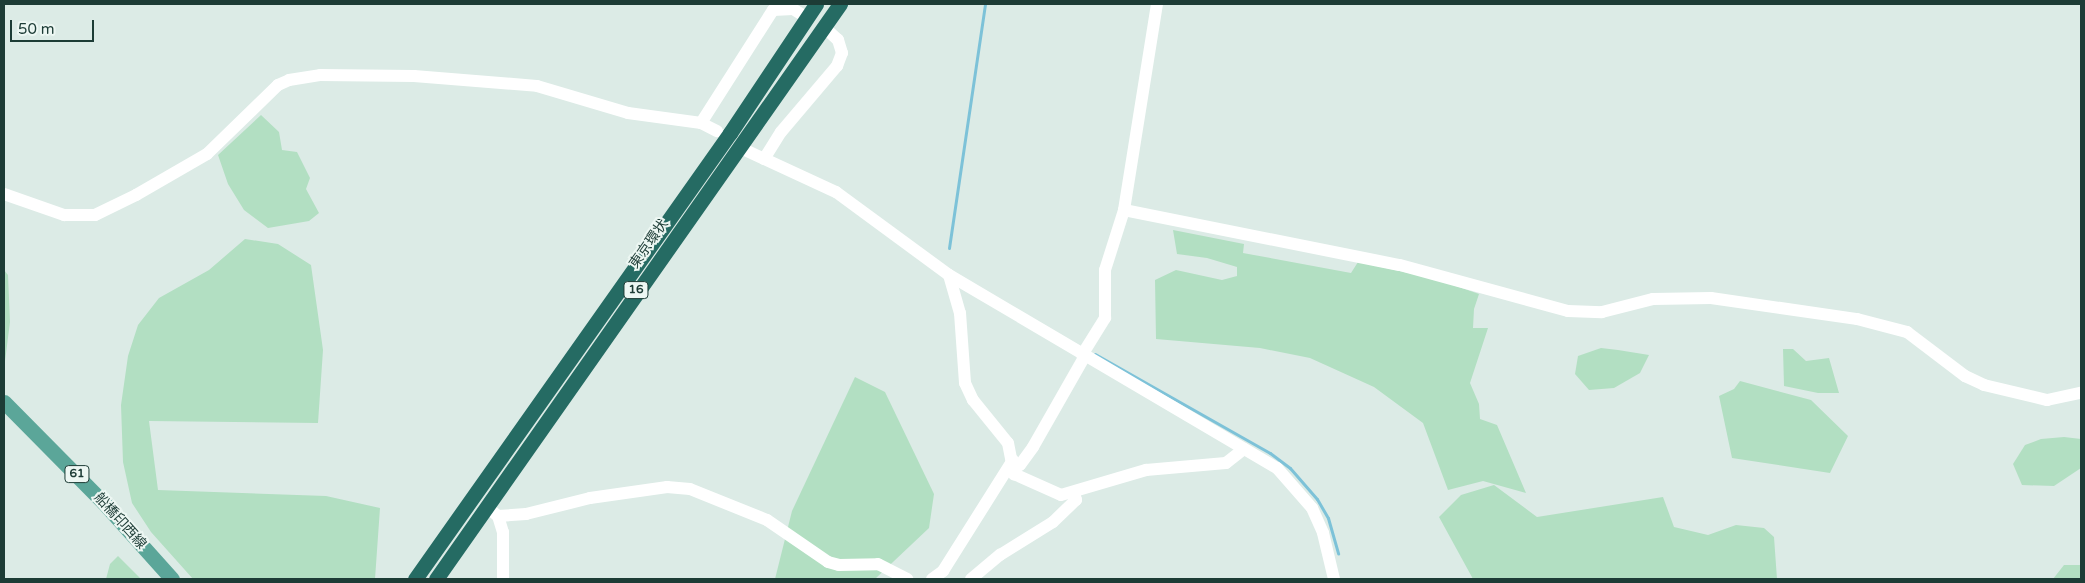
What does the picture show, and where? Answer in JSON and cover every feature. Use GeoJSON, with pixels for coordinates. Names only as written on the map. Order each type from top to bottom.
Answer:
{"type":"FeatureCollection","features":[{"type":"Feature","properties":{"kind":"highway","name":"東京環状"},"geometry":{"type":"LineString","coordinates":[[436,579],[568,375],[816,4]]}},
{"type":"Feature","properties":{"kind":"highway","name":"東京環状"},"geometry":{"type":"LineString","coordinates":[[415,579],[568,375],[840,4]]}},
{"type":"Feature","properties":{"kind":"highway"},"geometry":{"type":"LineString","coordinates":[[458,520],[470,529]]}},
{"type":"Feature","properties":{"kind":"main road","name":"船橋印西線"},"geometry":{"type":"LineString","coordinates":[[4,402],[61,458],[172,579]]}},
{"type":"Feature","properties":{"kind":"street"},"geometry":{"type":"LineString","coordinates":[[1014,464],[1020,465],[1033,447],[1105,318],[1106,270],[1124,210],[1157,4]]}},
{"type":"Feature","properties":{"kind":"street"},"geometry":{"type":"LineString","coordinates":[[701,123],[773,10],[793,8],[806,17]]}},
{"type":"Feature","properties":{"kind":"street"},"geometry":{"type":"LineString","coordinates":[[764,159],[781,132],[837,66],[842,53],[838,40],[824,27]]}},
{"type":"Feature","properties":{"kind":"street"},"geometry":{"type":"LineString","coordinates":[[4,194],[64,215],[95,215],[136,195],[207,154],[278,85],[289,80],[320,75],[414,76],[537,86],[628,113],[701,123],[717,131]]}},
{"type":"Feature","properties":{"kind":"street"},"geometry":{"type":"LineString","coordinates":[[745,150],[836,192],[949,276],[1277,468],[1312,508],[1323,534],[1334,579]]}},
{"type":"Feature","properties":{"kind":"street"},"geometry":{"type":"LineString","coordinates":[[1124,210],[1400,265],[1568,311],[1602,312],[1653,299],[1711,298],[1857,319],[1907,332],[1965,376],[1984,385],[2047,400],[2081,393]]}},
{"type":"Feature","properties":{"kind":"street"},"geometry":{"type":"LineString","coordinates":[[949,276],[960,313],[965,383],[973,400],[1008,443],[1014,464],[1014,474],[1061,495],[1074,493],[1118,476],[1146,470],[1226,463],[1244,449]]}},
{"type":"Feature","properties":{"kind":"street"},"geometry":{"type":"LineString","coordinates":[[932,579],[943,571],[1014,464]]}},
{"type":"Feature","properties":{"kind":"street"},"geometry":{"type":"LineString","coordinates":[[498,516],[526,514],[590,498],[666,487],[690,488],[767,520],[828,562],[839,565],[878,564],[907,579]]}},
{"type":"Feature","properties":{"kind":"street"},"geometry":{"type":"LineString","coordinates":[[971,579],[1000,554],[1053,522],[1076,500],[1074,493]]}},
{"type":"Feature","properties":{"kind":"street"},"geometry":{"type":"LineString","coordinates":[[485,506],[498,516],[503,532],[503,579]]}},
{"type":"Feature","properties":{"kind":"green space"},"geometry":{"type":"Polygon","coordinates":[[[261,115],[279,132],[282,150],[297,152],[310,178],[306,189],[319,213],[309,221],[268,228],[244,210],[228,184],[218,155],[261,115]]]}},
{"type":"Feature","properties":{"kind":"green space"},"geometry":{"type":"Polygon","coordinates":[[[1173,230],[1244,244],[1243,253],[1351,273],[1358,262],[1436,279],[1479,294],[1474,309],[1473,328],[1488,328],[1470,383],[1479,404],[1480,419],[1497,425],[1526,493],[1483,481],[1448,490],[1423,423],[1374,387],[1310,358],[1260,348],[1156,339],[1155,280],[1176,270],[1222,280],[1237,276],[1237,267],[1207,258],[1177,254],[1173,230]]]}},
{"type":"Feature","properties":{"kind":"green space"},"geometry":{"type":"Polygon","coordinates":[[[245,239],[278,244],[311,265],[323,350],[318,423],[149,421],[158,490],[326,496],[380,508],[375,579],[193,579],[151,532],[132,503],[123,462],[121,405],[128,356],[138,325],[159,298],[209,270],[245,239]]]}},
{"type":"Feature","properties":{"kind":"green space"},"geometry":{"type":"Polygon","coordinates":[[[4,270],[8,275],[10,322],[4,369],[4,270]]]}},
{"type":"Feature","properties":{"kind":"green space"},"geometry":{"type":"Polygon","coordinates":[[[1601,348],[1649,355],[1640,373],[1614,388],[1589,390],[1575,374],[1578,356],[1601,348]]]}},
{"type":"Feature","properties":{"kind":"green space"},"geometry":{"type":"Polygon","coordinates":[[[1783,349],[1793,349],[1806,361],[1829,358],[1839,393],[1818,393],[1784,386],[1783,349]]]}},
{"type":"Feature","properties":{"kind":"green space"},"geometry":{"type":"Polygon","coordinates":[[[855,377],[885,392],[934,494],[929,528],[875,579],[775,579],[792,511],[855,377]]]}},
{"type":"Feature","properties":{"kind":"green space"},"geometry":{"type":"Polygon","coordinates":[[[1740,381],[1811,400],[1848,436],[1830,473],[1732,458],[1719,396],[1734,389],[1740,381]]]}},
{"type":"Feature","properties":{"kind":"green space"},"geometry":{"type":"Polygon","coordinates":[[[2064,437],[2081,439],[2081,468],[2054,486],[2022,485],[2013,464],[2025,445],[2041,439],[2064,437]]]}},
{"type":"Feature","properties":{"kind":"green space"},"geometry":{"type":"Polygon","coordinates":[[[1494,485],[1537,517],[1663,497],[1674,527],[1708,535],[1736,525],[1764,528],[1774,537],[1777,579],[1473,579],[1439,517],[1461,495],[1494,485]]]}},
{"type":"Feature","properties":{"kind":"green space"},"geometry":{"type":"Polygon","coordinates":[[[118,556],[141,579],[106,579],[110,564],[118,556]]]}},
{"type":"Feature","properties":{"kind":"green space"},"geometry":{"type":"Polygon","coordinates":[[[2064,565],[2081,565],[2081,579],[2053,579],[2064,565]]]}},
{"type":"Feature","properties":{"kind":"waterway"},"geometry":{"type":"LineString","coordinates":[[949,248],[985,4]]}},
{"type":"Feature","properties":{"kind":"waterway"},"geometry":{"type":"LineString","coordinates":[[1095,354],[1270,453],[1290,468],[1317,499],[1328,518],[1338,554]]}}]}
